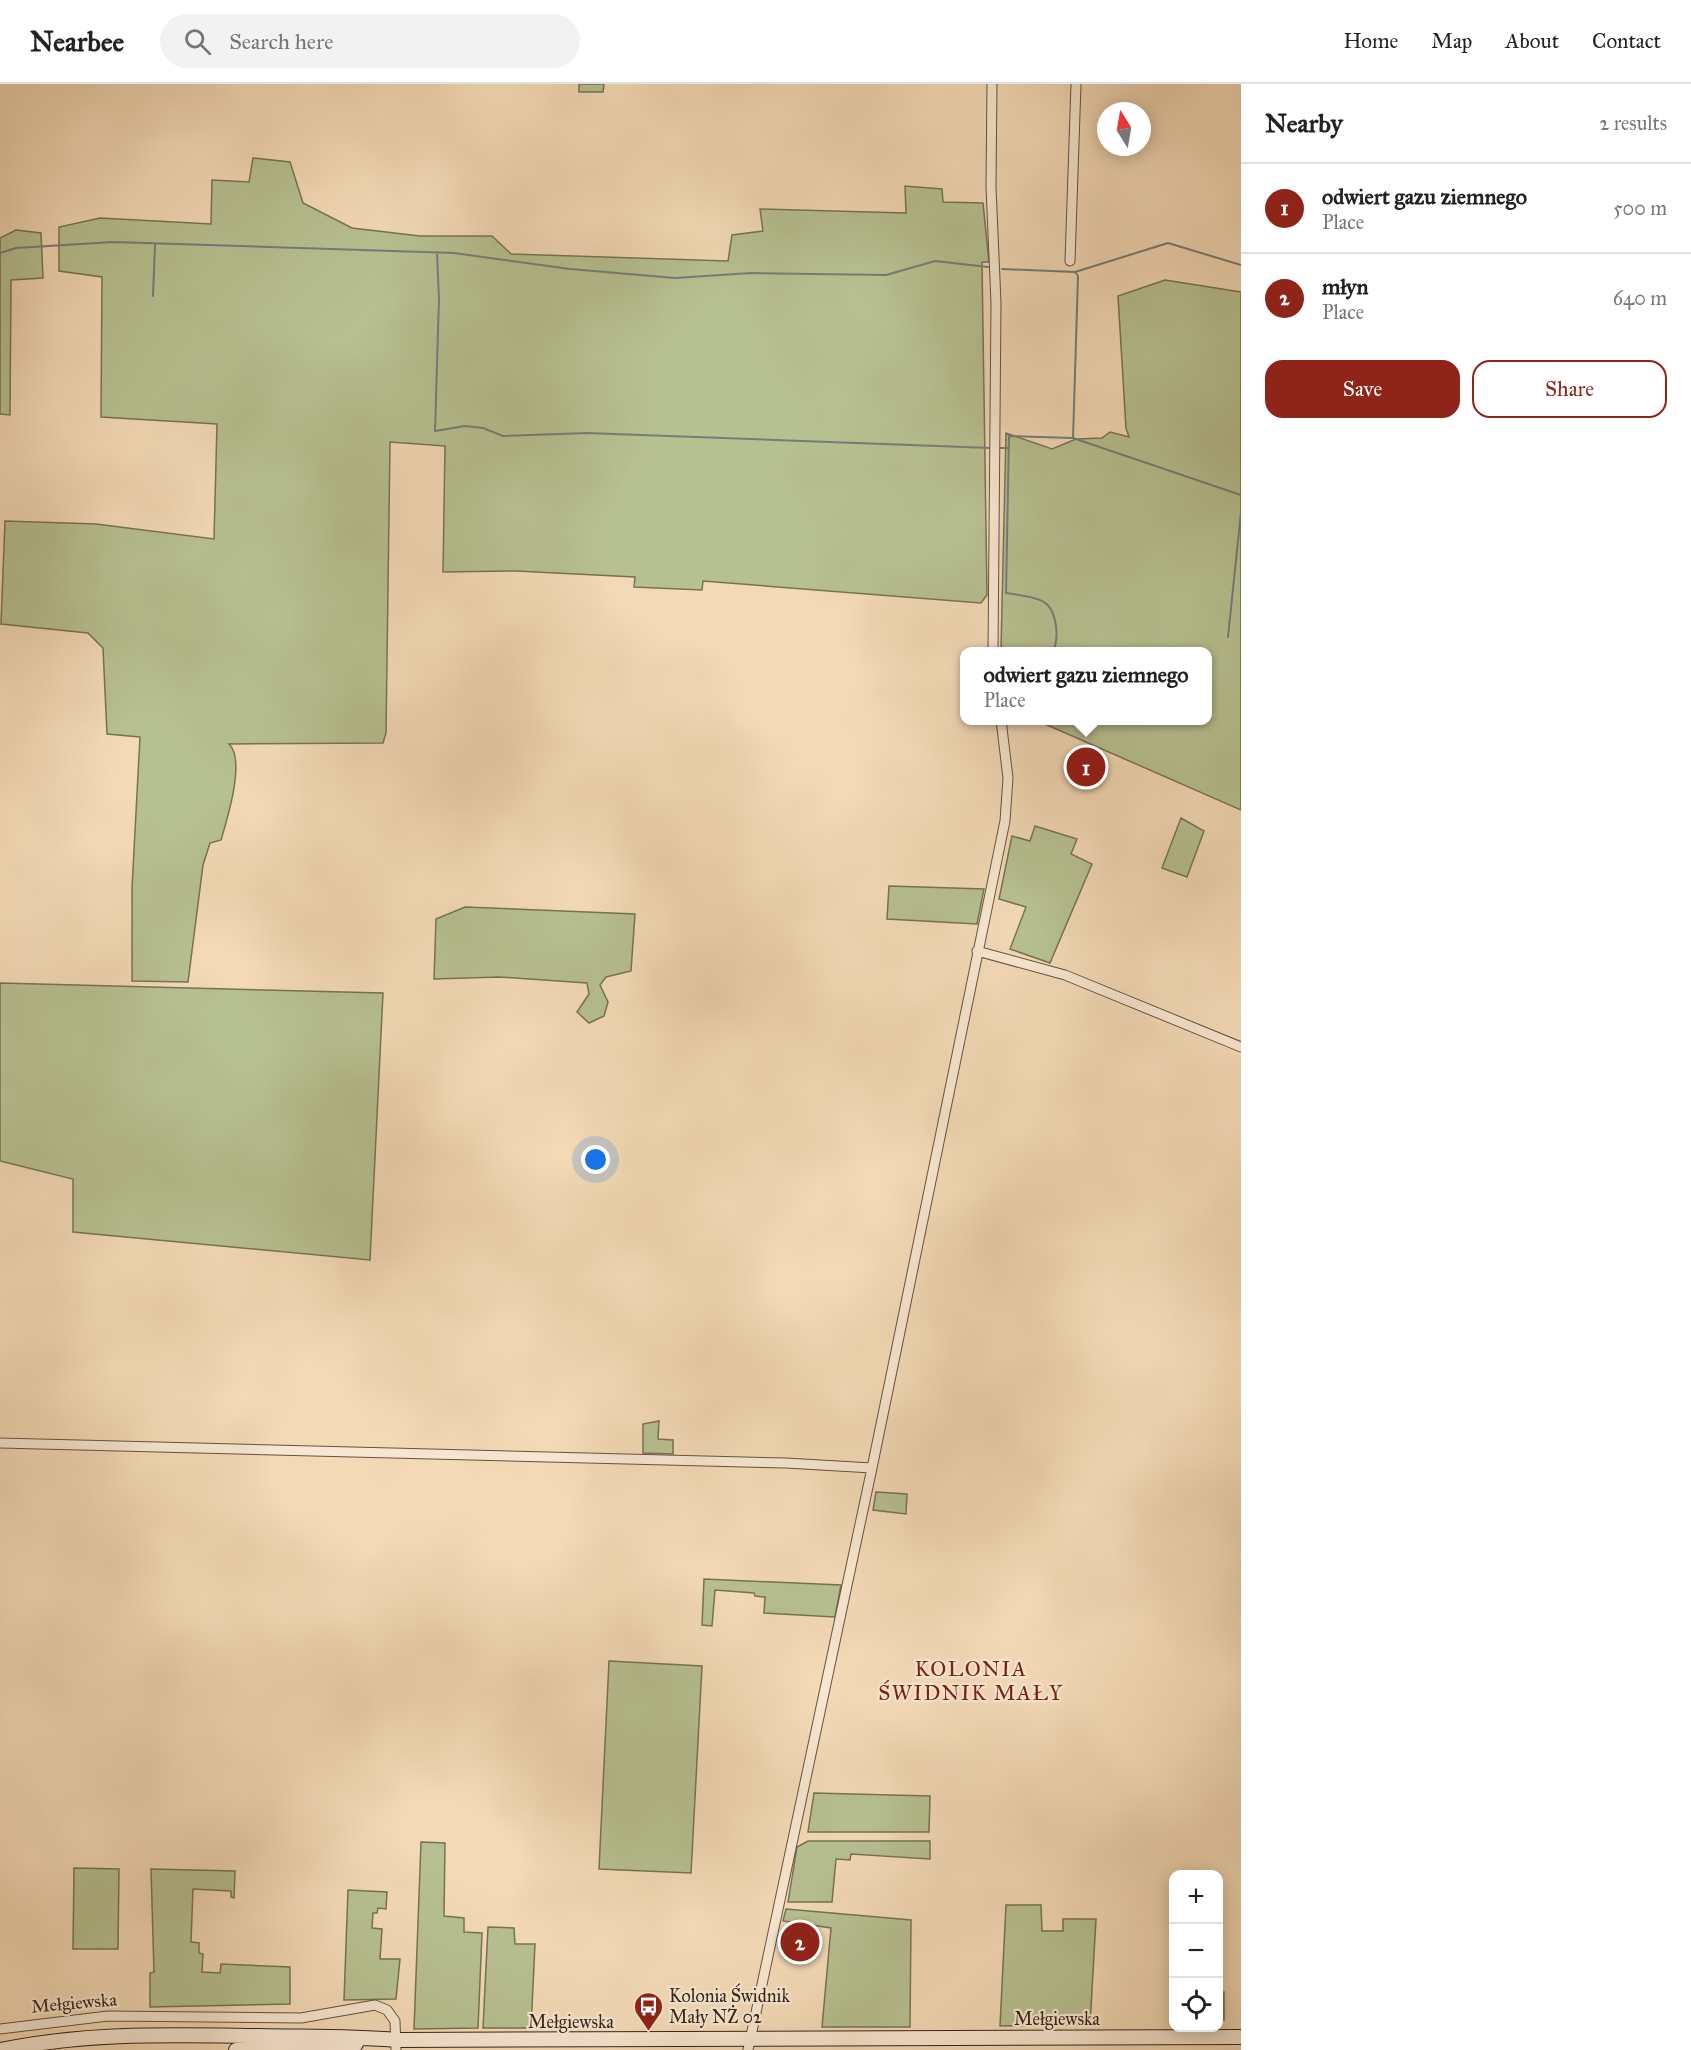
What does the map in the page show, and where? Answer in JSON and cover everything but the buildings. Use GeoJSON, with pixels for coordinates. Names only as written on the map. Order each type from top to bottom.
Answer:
{"type":"FeatureCollection","features":[{"type":"Feature","properties":{"kind":"main road"},"geometry":{"type":"LineString","coordinates":[[1,2050],[66,2039],[132,2034],[343,2036],[396,2045]]}},
{"type":"Feature","properties":{"kind":"main road","name":"Mełgiewska"},"geometry":{"type":"LineString","coordinates":[[396,2045],[749,2044],[1241,2037]]}},
{"type":"Feature","properties":{"kind":"main road"},"geometry":{"type":"LineString","coordinates":[[236,2050],[396,2045]]}},
{"type":"Feature","properties":{"kind":"street"},"geometry":{"type":"LineString","coordinates":[[992,84],[991,187],[996,303],[993,647]]}},
{"type":"Feature","properties":{"kind":"street"},"geometry":{"type":"LineString","coordinates":[[1070,261],[1076,84]]}},
{"type":"Feature","properties":{"kind":"street"},"geometry":{"type":"LineString","coordinates":[[749,2044],[872,1468],[1007,805],[1008,778],[1002,725]]}},
{"type":"Feature","properties":{"kind":"street"},"geometry":{"type":"LineString","coordinates":[[977,951],[1065,975],[1241,1047]]}},
{"type":"Feature","properties":{"kind":"street"},"geometry":{"type":"LineString","coordinates":[[0,1443],[786,1462],[872,1468]]}},
{"type":"Feature","properties":{"kind":"street","name":"Mełgiewska"},"geometry":{"type":"LineString","coordinates":[[0,2029],[108,2016],[301,2018],[370,2005],[382,2007],[392,2015],[397,2027],[396,2045]]}},
{"type":"Feature","properties":{"kind":"green space"},"geometry":{"type":"Polygon","coordinates":[[[579,84],[604,84],[603,92],[579,92],[579,84]]]}},
{"type":"Feature","properties":{"kind":"green space"},"geometry":{"type":"Polygon","coordinates":[[[253,158],[290,162],[303,203],[352,228],[420,236],[492,236],[511,254],[728,261],[732,235],[763,231],[760,209],[906,213],[905,186],[942,189],[943,202],[983,203],[989,262],[982,262],[987,595],[981,603],[703,581],[702,590],[634,587],[635,577],[516,571],[443,572],[445,446],[390,442],[386,733],[383,743],[229,744],[234,752],[236,763],[234,790],[221,840],[210,843],[203,865],[188,982],[132,981],[132,888],[140,737],[107,734],[103,648],[88,633],[1,624],[5,521],[96,524],[214,539],[217,424],[101,417],[102,277],[59,271],[59,227],[100,218],[211,224],[212,180],[249,182],[253,158]]]}},
{"type":"Feature","properties":{"kind":"green space"},"geometry":{"type":"Polygon","coordinates":[[[16,230],[41,233],[43,278],[11,280],[10,415],[0,414],[0,238],[16,230]]]}},
{"type":"Feature","properties":{"kind":"green space"},"geometry":{"type":"Polygon","coordinates":[[[1165,280],[1241,292],[1241,810],[1047,725],[1212,725],[1212,647],[1001,647],[1006,433],[1052,449],[1076,439],[1102,438],[1110,432],[1129,437],[1126,428],[1118,296],[1165,280]]]}},
{"type":"Feature","properties":{"kind":"green space"},"geometry":{"type":"Polygon","coordinates":[[[1181,818],[1204,831],[1187,877],[1162,868],[1181,818]]]}},
{"type":"Feature","properties":{"kind":"green space"},"geometry":{"type":"Polygon","coordinates":[[[1035,826],[1077,839],[1071,854],[1092,864],[1050,963],[1010,949],[1026,907],[999,899],[1012,836],[1030,841],[1035,826]]]}},
{"type":"Feature","properties":{"kind":"green space"},"geometry":{"type":"Polygon","coordinates":[[[889,886],[984,889],[977,924],[887,919],[889,886]]]}},
{"type":"Feature","properties":{"kind":"green space"},"geometry":{"type":"Polygon","coordinates":[[[465,907],[635,914],[631,971],[606,977],[600,985],[608,1002],[604,1016],[589,1023],[577,1012],[589,994],[587,983],[499,977],[434,979],[436,919],[465,907]]]}},
{"type":"Feature","properties":{"kind":"green space"},"geometry":{"type":"Polygon","coordinates":[[[0,983],[383,993],[370,1260],[73,1232],[73,1179],[0,1161],[0,983]]]}},
{"type":"Feature","properties":{"kind":"green space"},"geometry":{"type":"Polygon","coordinates":[[[659,1421],[658,1439],[673,1440],[673,1454],[643,1453],[643,1424],[659,1421]]]}},
{"type":"Feature","properties":{"kind":"green space"},"geometry":{"type":"Polygon","coordinates":[[[876,1492],[907,1494],[906,1514],[873,1510],[876,1492]]]}},
{"type":"Feature","properties":{"kind":"green space"},"geometry":{"type":"Polygon","coordinates":[[[704,1579],[841,1585],[835,1617],[764,1613],[765,1597],[755,1596],[754,1593],[715,1590],[712,1626],[702,1625],[704,1579]]]}},
{"type":"Feature","properties":{"kind":"green space"},"geometry":{"type":"Polygon","coordinates":[[[609,1661],[702,1666],[691,1873],[599,1869],[609,1661]]]}},
{"type":"Feature","properties":{"kind":"green space"},"geometry":{"type":"Polygon","coordinates":[[[814,1793],[930,1796],[929,1832],[808,1832],[814,1793]]]}},
{"type":"Feature","properties":{"kind":"green space"},"geometry":{"type":"Polygon","coordinates":[[[808,1841],[930,1841],[930,1859],[851,1854],[850,1860],[836,1859],[832,1902],[788,1902],[797,1847],[808,1841]]]}},
{"type":"Feature","properties":{"kind":"green space"},"geometry":{"type":"Polygon","coordinates":[[[421,1842],[445,1843],[444,1916],[464,1918],[464,1932],[482,1933],[478,2028],[414,2029],[421,1842]]]}},
{"type":"Feature","properties":{"kind":"green space"},"geometry":{"type":"Polygon","coordinates":[[[74,1868],[119,1869],[118,1949],[73,1949],[74,1868]]]}},
{"type":"Feature","properties":{"kind":"green space"},"geometry":{"type":"Polygon","coordinates":[[[151,1869],[235,1871],[234,1898],[231,1897],[231,1891],[193,1889],[191,1942],[199,1943],[199,1953],[203,1954],[202,1972],[220,1973],[221,1964],[290,1967],[290,2004],[150,2007],[150,1973],[154,1972],[151,1869]]]}},
{"type":"Feature","properties":{"kind":"green space"},"geometry":{"type":"Polygon","coordinates":[[[348,1890],[387,1892],[386,1909],[378,1908],[377,1913],[373,1913],[372,1928],[382,1929],[380,1959],[400,1959],[396,1999],[344,2000],[348,1890]]]}},
{"type":"Feature","properties":{"kind":"green space"},"geometry":{"type":"Polygon","coordinates":[[[1006,1905],[1041,1905],[1042,1931],[1063,1931],[1063,1919],[1096,1919],[1090,2025],[1000,2026],[1006,1905]]]}},
{"type":"Feature","properties":{"kind":"green space"},"geometry":{"type":"Polygon","coordinates":[[[786,1909],[911,1920],[910,2027],[822,2027],[831,1928],[783,1921],[786,1909]]]}},
{"type":"Feature","properties":{"kind":"green space"},"geometry":{"type":"Polygon","coordinates":[[[488,1927],[514,1928],[515,1944],[535,1944],[531,2028],[483,2028],[488,1927]]]}},
{"type":"Feature","properties":{"kind":"green space"},"geometry":{"type":"Polygon","coordinates":[[[1223,1992],[1224,1992],[1223,2020],[1223,1992]]]}},
{"type":"Feature","properties":{"kind":"waterway"},"geometry":{"type":"LineString","coordinates":[[0,253],[16,248],[113,242],[454,253],[570,269],[675,278],[751,273],[886,275],[935,261],[988,267]]}},
{"type":"Feature","properties":{"kind":"waterway"},"geometry":{"type":"LineString","coordinates":[[1073,438],[1078,276],[1075,272],[1168,243],[1241,265]]}},
{"type":"Feature","properties":{"kind":"waterway"},"geometry":{"type":"LineString","coordinates":[[153,296],[155,245]]}},
{"type":"Feature","properties":{"kind":"waterway"},"geometry":{"type":"LineString","coordinates":[[437,252],[439,299],[435,431],[465,426],[483,428],[503,436],[587,433],[991,448]]}},
{"type":"Feature","properties":{"kind":"waterway"},"geometry":{"type":"LineString","coordinates":[[1002,269],[1075,272]]}},
{"type":"Feature","properties":{"kind":"waterway"},"geometry":{"type":"LineString","coordinates":[[1054,647],[1056,626],[1048,606],[1035,598],[1006,593],[1009,436],[1073,438],[1241,495]]}},
{"type":"Feature","properties":{"kind":"waterway"},"geometry":{"type":"LineString","coordinates":[[997,448],[1009,448]]}},
{"type":"Feature","properties":{"kind":"waterway"},"geometry":{"type":"LineString","coordinates":[[1228,637],[1241,512]]}},
{"type":"Feature","properties":{"kind":"place","name":"odwiert gazu ziemnego"},"geometry":{"type":"Point","coordinates":[1086,767]}},
{"type":"Feature","properties":{"kind":"place","name":"młyn"},"geometry":{"type":"Point","coordinates":[800,1942]}},
{"type":"Feature","properties":{"kind":"place","name":"Kolonia Świdnik Mały NŻ 02"},"geometry":{"type":"Point","coordinates":[648,2032]}},
{"type":"Feature","properties":{"kind":"district","name":"KOLONIA ŚWIDNIK MAŁY"},"geometry":{"type":"Point","coordinates":[971,1681]}}]}
